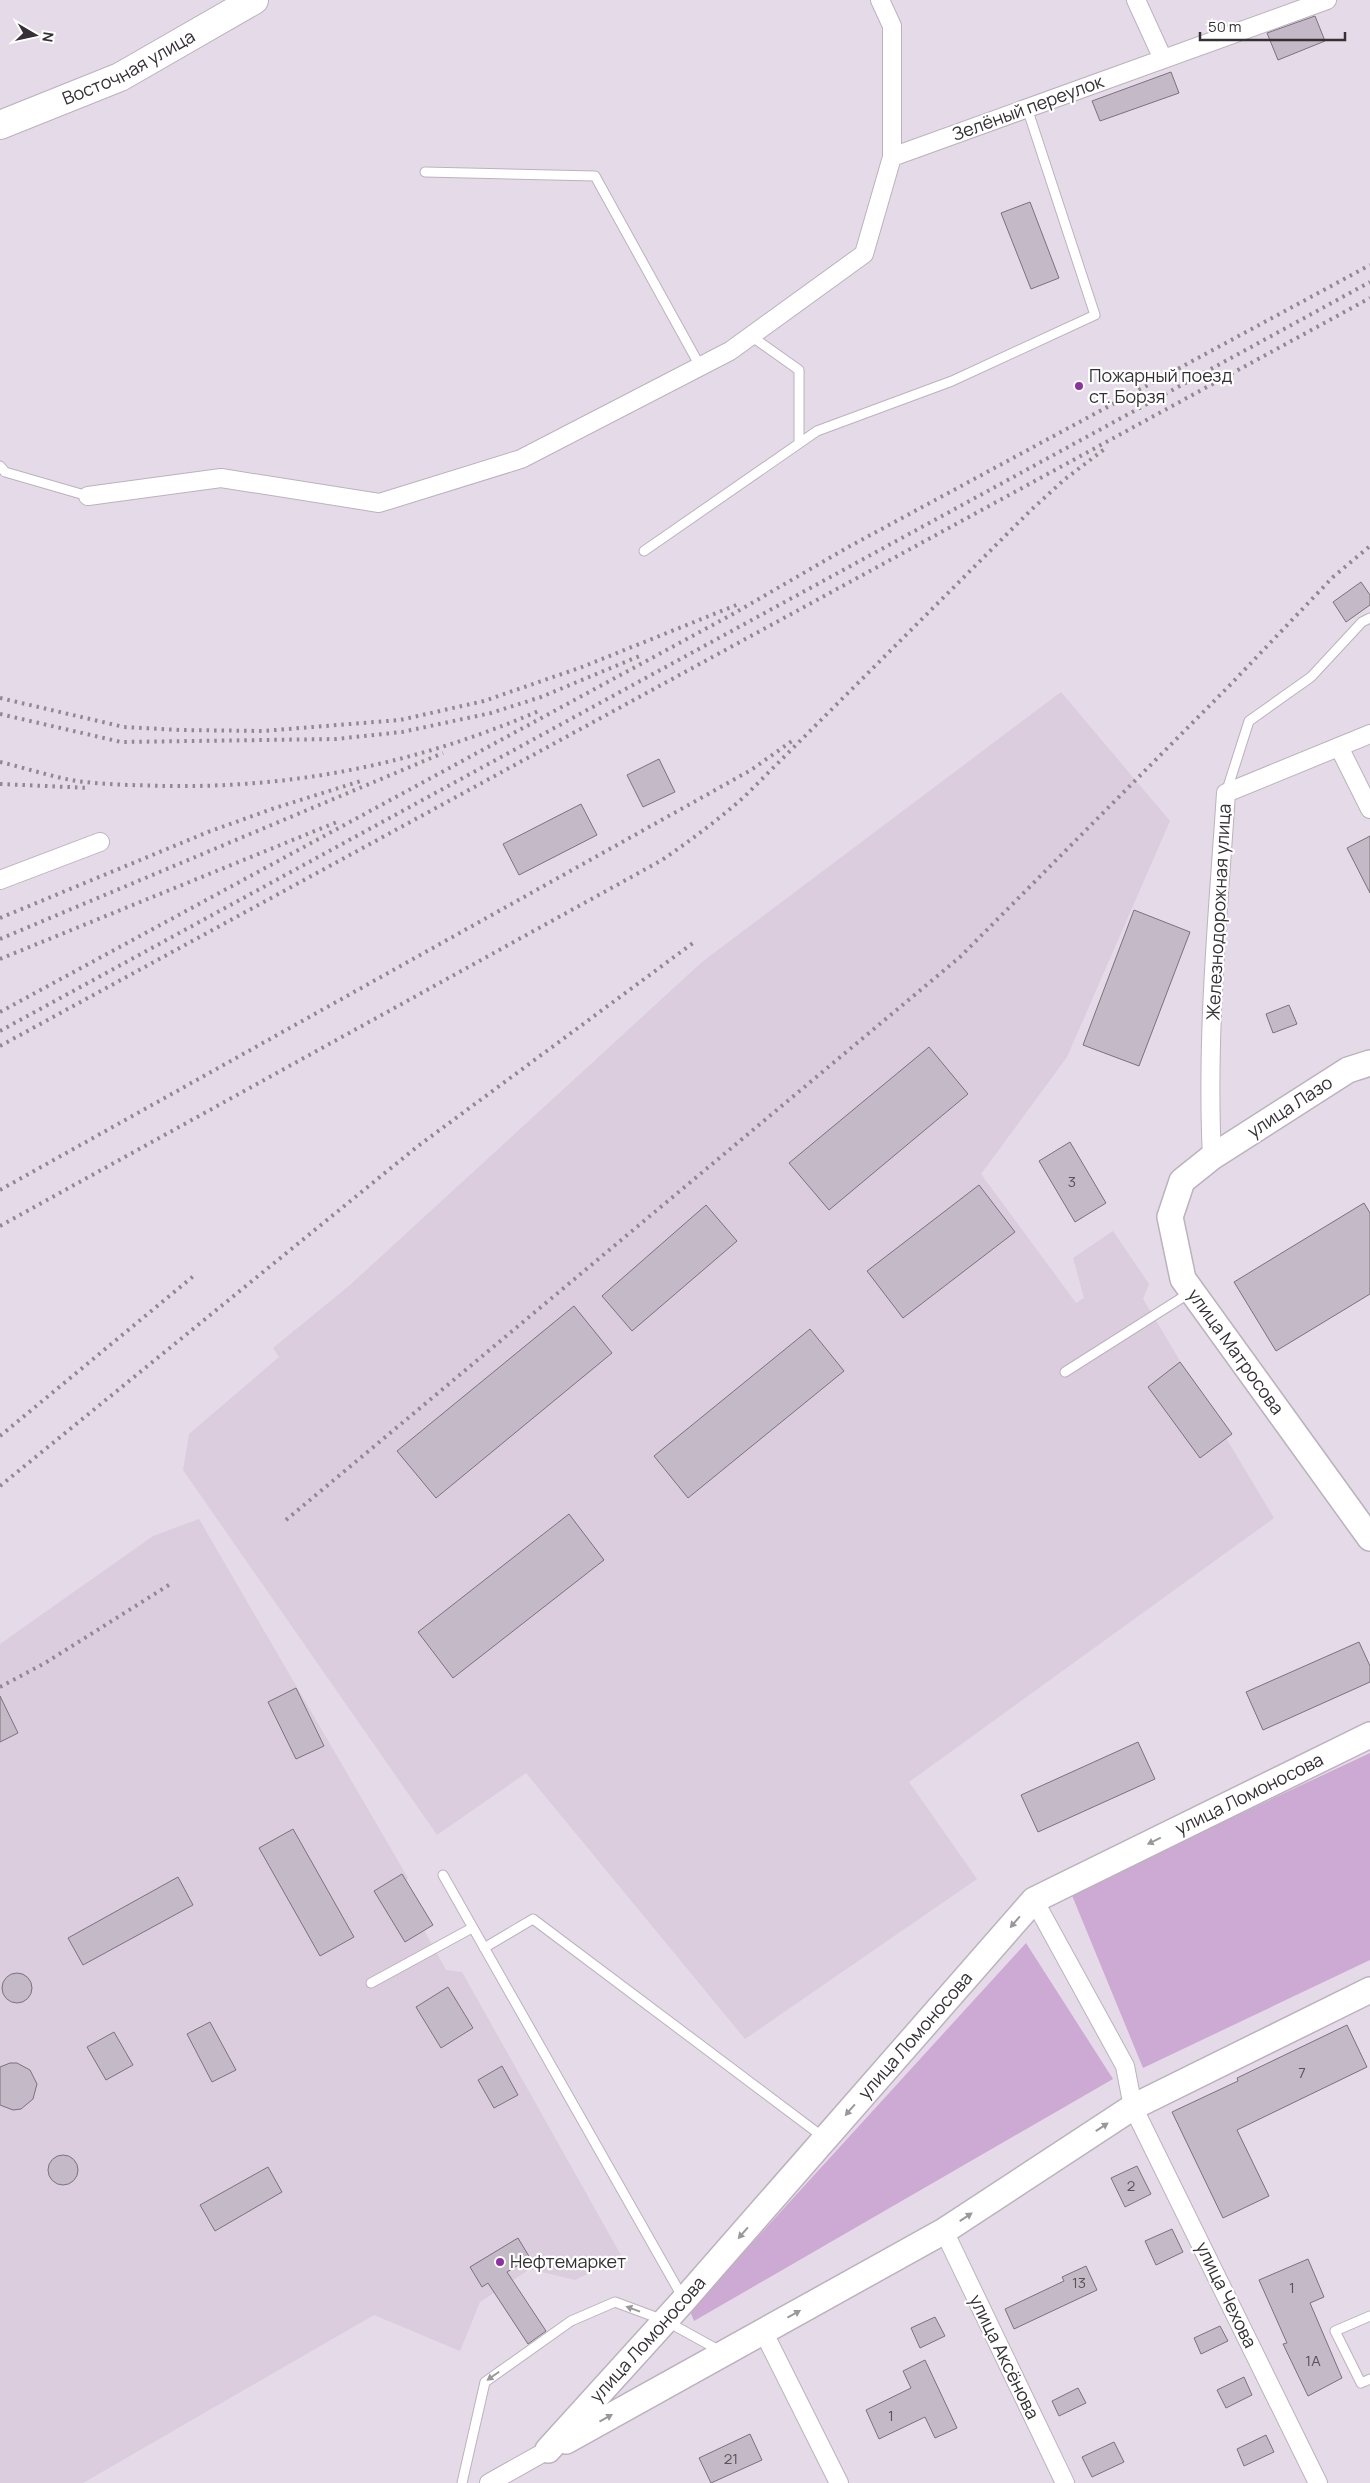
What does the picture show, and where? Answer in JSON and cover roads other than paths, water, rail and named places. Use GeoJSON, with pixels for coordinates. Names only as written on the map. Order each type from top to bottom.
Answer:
{"type":"FeatureCollection","features":[{"type":"Feature","properties":{"kind":"main road","name":"Восточная улица"},"geometry":{"type":"LineString","coordinates":[[0,124],[120,77],[254,0]]}},
{"type":"Feature","properties":{"kind":"street"},"geometry":{"type":"LineString","coordinates":[[88,496],[220,478],[379,502],[521,459],[730,351],[864,254],[892,157],[892,26],[880,0]]}},
{"type":"Feature","properties":{"kind":"street"},"geometry":{"type":"LineString","coordinates":[[1136,0],[1163,59]]}},
{"type":"Feature","properties":{"kind":"street","name":"Зелёный переулок"},"geometry":{"type":"LineString","coordinates":[[892,157],[1327,0]]}},
{"type":"Feature","properties":{"kind":"street","name":"Железнодорожная улица"},"geometry":{"type":"LineString","coordinates":[[1212,1157],[1210,1116],[1212,1009],[1226,793],[1370,734]]}},
{"type":"Feature","properties":{"kind":"street"},"geometry":{"type":"LineString","coordinates":[[1339,747],[1370,809]]}},
{"type":"Feature","properties":{"kind":"street"},"geometry":{"type":"LineString","coordinates":[[0,880],[100,842]]}},
{"type":"Feature","properties":{"kind":"street","name":"улица Лазо"},"geometry":{"type":"LineString","coordinates":[[1212,1157],[1348,1070],[1370,1063]]}},
{"type":"Feature","properties":{"kind":"street","name":"улица Матросова"},"geometry":{"type":"LineString","coordinates":[[1212,1157],[1182,1180],[1170,1217],[1183,1279],[1370,1538]]}},
{"type":"Feature","properties":{"kind":"street","name":"улица Ломоносова"},"geometry":{"type":"LineString","coordinates":[[548,2450],[666,2321],[1034,1900],[1370,1735]]}},
{"type":"Feature","properties":{"kind":"street","name":"улица Чехова"},"geometry":{"type":"LineString","coordinates":[[1034,1900],[1125,2066],[1133,2107],[1318,2483]]}},
{"type":"Feature","properties":{"kind":"street","name":"улица Ломоносова"},"geometry":{"type":"LineString","coordinates":[[489,2483],[944,2231],[1133,2107],[1370,1990]]}},
{"type":"Feature","properties":{"kind":"street","name":"улица Аксёнова"},"geometry":{"type":"LineString","coordinates":[[944,2231],[1065,2483]]}},
{"type":"Feature","properties":{"kind":"street"},"geometry":{"type":"LineString","coordinates":[[763,2331],[838,2483]]}},
{"type":"Feature","properties":{"kind":"lane"},"geometry":{"type":"LineString","coordinates":[[644,551],[817,431],[952,381],[1095,315],[1027,108]]}},
{"type":"Feature","properties":{"kind":"lane"},"geometry":{"type":"LineString","coordinates":[[425,172],[595,176],[700,366]]}},
{"type":"Feature","properties":{"kind":"lane"},"geometry":{"type":"LineString","coordinates":[[751,336],[799,370],[799,443]]}},
{"type":"Feature","properties":{"kind":"lane"},"geometry":{"type":"LineString","coordinates":[[0,466],[5,472],[88,496]]}},
{"type":"Feature","properties":{"kind":"lane"},"geometry":{"type":"LineString","coordinates":[[1226,793],[1249,721],[1311,677],[1362,622],[1370,618]]}},
{"type":"Feature","properties":{"kind":"lane"},"geometry":{"type":"LineString","coordinates":[[1065,1372],[1192,1292]]}},
{"type":"Feature","properties":{"kind":"lane"},"geometry":{"type":"LineString","coordinates":[[443,1876],[684,2300]]}},
{"type":"Feature","properties":{"kind":"lane"},"geometry":{"type":"LineString","coordinates":[[484,1948],[533,1919],[826,2139]]}},
{"type":"Feature","properties":{"kind":"lane"},"geometry":{"type":"LineString","coordinates":[[370,1983],[472,1928]]}},
{"type":"Feature","properties":{"kind":"lane"},"geometry":{"type":"LineString","coordinates":[[462,2483],[485,2382],[571,2320],[615,2302],[666,2321],[724,2353]]}},
{"type":"Feature","properties":{"kind":"lane"},"geometry":{"type":"LineString","coordinates":[[1370,2316],[1336,2331],[1360,2383],[1370,2379]]}},
{"type":"Feature","properties":{"kind":"railway"},"geometry":{"type":"LineString","coordinates":[[0,1012],[731,615],[852,545],[1370,265]]}},
{"type":"Feature","properties":{"kind":"railway"},"geometry":{"type":"LineString","coordinates":[[0,1031],[1370,282]]}},
{"type":"Feature","properties":{"kind":"railway"},"geometry":{"type":"LineString","coordinates":[[0,1046],[1370,298]]}},
{"type":"Feature","properties":{"kind":"railway"},"geometry":{"type":"LineString","coordinates":[[0,1226],[662,860],[714,822],[744,797],[1031,510],[1065,479],[1106,448]]}},
{"type":"Feature","properties":{"kind":"railway"},"geometry":{"type":"LineString","coordinates":[[286,1520],[960,957],[1230,685],[1333,577],[1370,546]]}},
{"type":"Feature","properties":{"kind":"railway"},"geometry":{"type":"LineString","coordinates":[[0,698],[124,727],[263,731],[400,720],[484,701],[582,667],[739,604]]}},
{"type":"Feature","properties":{"kind":"railway"},"geometry":{"type":"LineString","coordinates":[[0,714],[121,742],[336,739],[402,732],[491,713],[541,697],[642,655]]}},
{"type":"Feature","properties":{"kind":"railway"},"geometry":{"type":"LineString","coordinates":[[0,762],[77,781],[121,785],[214,785],[263,782],[357,769],[403,758],[449,745],[541,710]]}},
{"type":"Feature","properties":{"kind":"railway"},"geometry":{"type":"LineString","coordinates":[[0,1190],[751,770],[792,741]]}},
{"type":"Feature","properties":{"kind":"railway"},"geometry":{"type":"LineString","coordinates":[[0,939],[443,753]]}},
{"type":"Feature","properties":{"kind":"railway"},"geometry":{"type":"LineString","coordinates":[[0,918],[208,832],[272,809],[361,781]]}},
{"type":"Feature","properties":{"kind":"railway"},"geometry":{"type":"LineString","coordinates":[[0,784],[90,788]]}},
{"type":"Feature","properties":{"kind":"railway"},"geometry":{"type":"LineString","coordinates":[[0,959],[337,822]]}},
{"type":"Feature","properties":{"kind":"railway"},"geometry":{"type":"LineString","coordinates":[[0,1486],[418,1146],[693,943]]}},
{"type":"Feature","properties":{"kind":"railway"},"geometry":{"type":"LineString","coordinates":[[0,1436],[196,1274]]}},
{"type":"Feature","properties":{"kind":"railway"},"geometry":{"type":"LineString","coordinates":[[0,1687],[45,1663],[172,1583]]}},
{"type":"Feature","properties":{"kind":"place","name":"Пожарный поезд ст. Борзя"},"geometry":{"type":"Point","coordinates":[1079,386]}},
{"type":"Feature","properties":{"kind":"place","name":"Нефтемаркет"},"geometry":{"type":"Point","coordinates":[500,2262]}}]}
